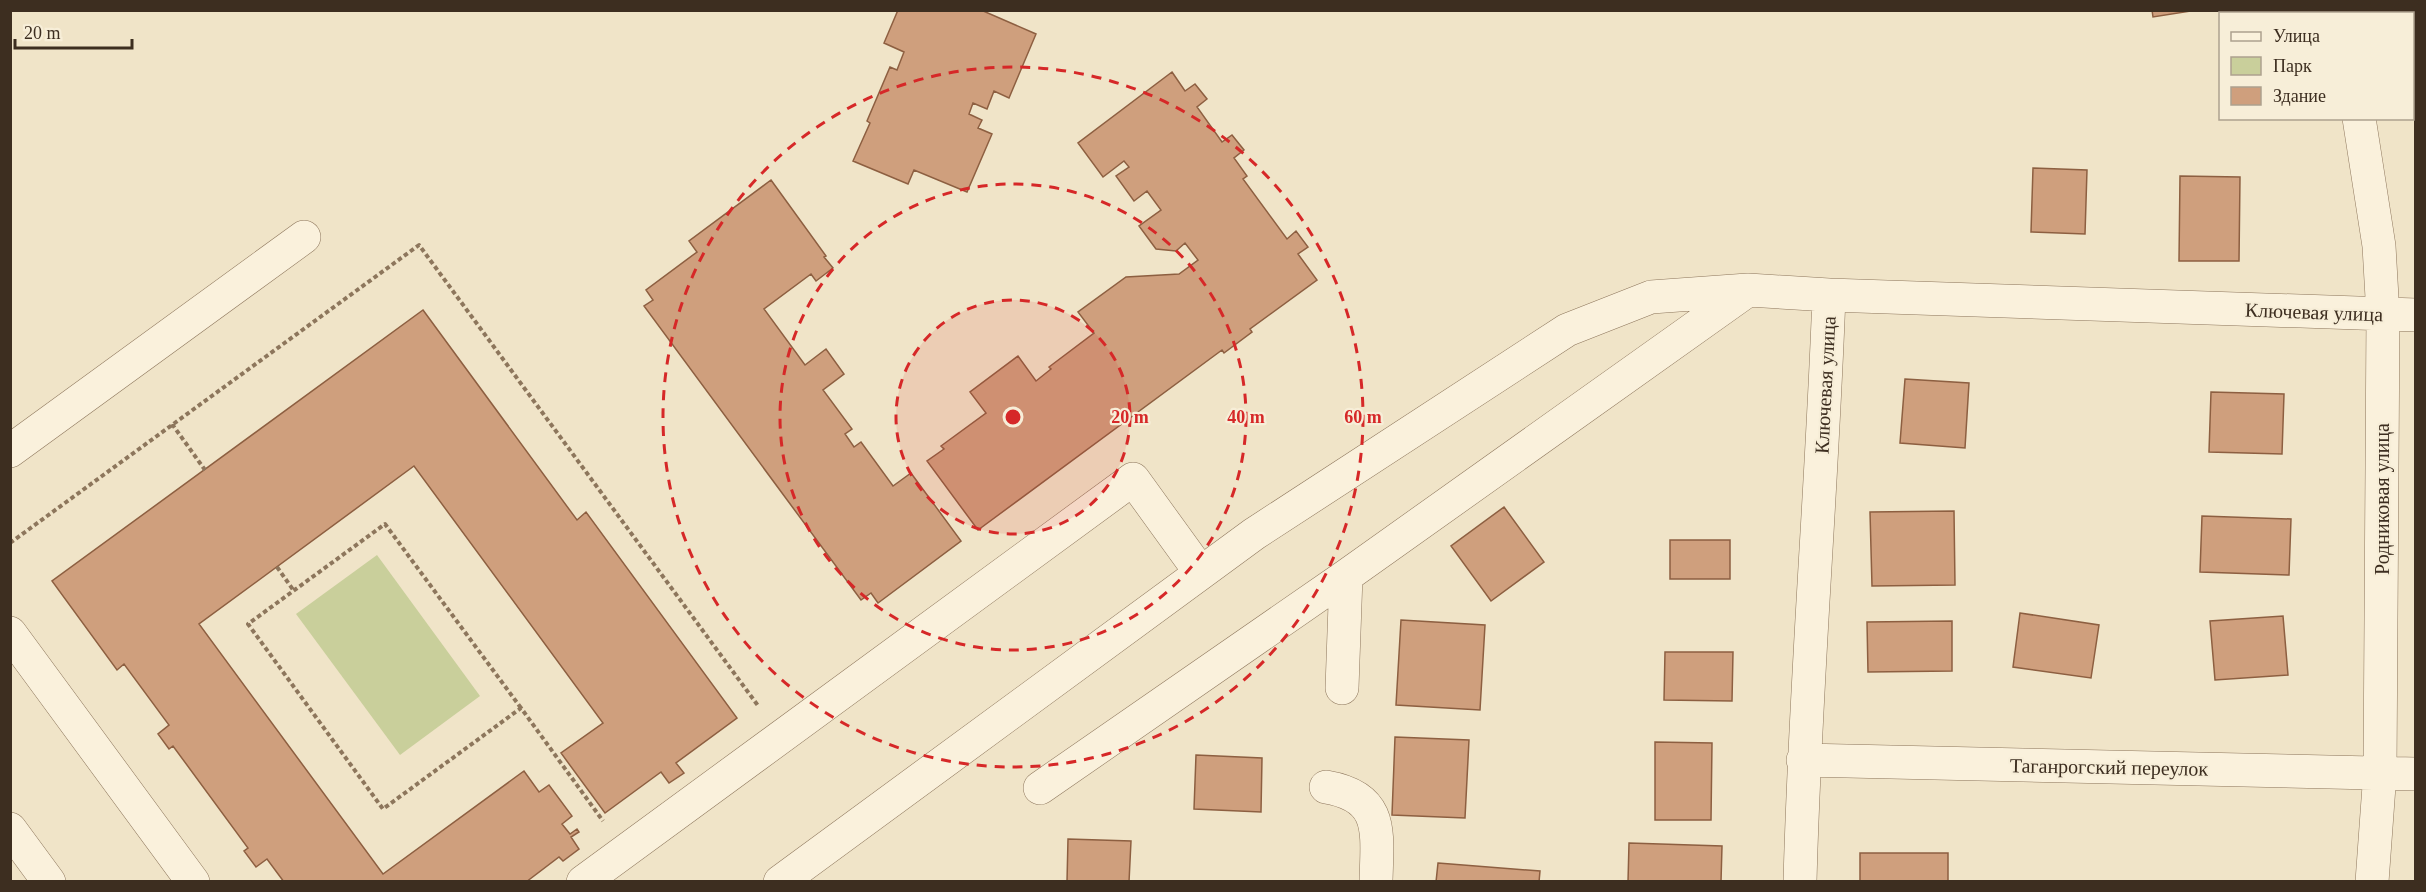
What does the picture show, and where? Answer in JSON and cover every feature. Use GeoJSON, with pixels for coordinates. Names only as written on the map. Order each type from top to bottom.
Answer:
{"type":"FeatureCollection","features":[{"type":"Feature","properties":{"kind":"street","name":"Родниковая улица"},"geometry":{"type":"LineString","coordinates":[[2359,120],[2379,246],[2383,315],[2380,772],[2372,882]]}},
{"type":"Feature","properties":{"kind":"street"},"geometry":{"type":"LineString","coordinates":[[10,452],[304,237]]}},
{"type":"Feature","properties":{"kind":"street"},"geometry":{"type":"LineString","coordinates":[[780,882],[1254,534],[1567,330],[1651,297],[1748,290],[1829,294]]}},
{"type":"Feature","properties":{"kind":"street"},"geometry":{"type":"LineString","coordinates":[[1040,788],[1346,576],[1748,290]]}},
{"type":"Feature","properties":{"kind":"street","name":"Ключевая улица"},"geometry":{"type":"LineString","coordinates":[[1800,882],[1803,760],[1825,407],[1829,294],[2415,315]]}},
{"type":"Feature","properties":{"kind":"street"},"geometry":{"type":"LineString","coordinates":[[583,882],[1132,479],[1201,573]]}},
{"type":"Feature","properties":{"kind":"street"},"geometry":{"type":"LineString","coordinates":[[1342,688],[1346,576]]}},
{"type":"Feature","properties":{"kind":"street"},"geometry":{"type":"LineString","coordinates":[[10,633],[193,882]]}},
{"type":"Feature","properties":{"kind":"street","name":"Таганрогский переулок"},"geometry":{"type":"LineString","coordinates":[[1803,760],[2415,774]]}},
{"type":"Feature","properties":{"kind":"street"},"geometry":{"type":"LineString","coordinates":[[1326,787],[1346,790],[1367,804],[1377,831],[1376,882]]}},
{"type":"Feature","properties":{"kind":"street"},"geometry":{"type":"LineString","coordinates":[[10,829],[49,882]]}},
{"type":"Feature","properties":{"kind":"path"},"geometry":{"type":"LineString","coordinates":[[10,543],[419,245],[780,737]]}},
{"type":"Feature","properties":{"kind":"path"},"geometry":{"type":"LineString","coordinates":[[172,424],[205,470]]}},
{"type":"Feature","properties":{"kind":"path"},"geometry":{"type":"LineString","coordinates":[[521,708],[384,809],[248,624],[385,524],[521,708],[625,850]]}},
{"type":"Feature","properties":{"kind":"path"},"geometry":{"type":"LineString","coordinates":[[277,567],[294,591]]}},
{"type":"Feature","properties":{"kind":"green space"},"geometry":{"type":"Polygon","coordinates":[[[377,555],[480,696],[400,755],[296,614],[377,555]]]}},
{"type":"Feature","properties":{"kind":"building"},"geometry":{"type":"Polygon","coordinates":[[[898,10],[981,10],[1036,34],[1009,98],[994,91],[987,109],[973,103],[969,114],[982,120],[978,128],[992,134],[967,192],[914,170],[908,184],[853,161],[870,123],[867,121],[890,67],[897,70],[904,52],[884,43],[898,10]]]}},
{"type":"Feature","properties":{"kind":"building"},"geometry":{"type":"Polygon","coordinates":[[[2152,10],[2197,10],[2153,17],[2152,10]]]}},
{"type":"Feature","properties":{"kind":"building"},"geometry":{"type":"Polygon","coordinates":[[[1172,72],[1185,91],[1195,84],[1207,99],[1197,107],[1222,142],[1232,135],[1244,150],[1234,158],[1247,176],[1243,179],[1287,239],[1296,231],[1308,247],[1298,254],[1317,280],[1250,329],[1252,332],[1224,353],[1222,350],[978,530],[927,461],[944,449],[941,446],[986,413],[970,392],[1018,356],[1036,381],[1051,369],[1049,367],[1094,333],[1078,312],[1126,277],[1179,274],[1198,260],[1185,243],[1176,251],[1156,249],[1139,226],[1161,210],[1147,191],[1134,201],[1116,176],[1129,167],[1124,161],[1103,177],[1078,143],[1172,72]]]}},
{"type":"Feature","properties":{"kind":"building"},"geometry":{"type":"Polygon","coordinates":[[[2033,168],[2087,170],[2085,234],[2031,232],[2033,168]]]}},
{"type":"Feature","properties":{"kind":"building"},"geometry":{"type":"Polygon","coordinates":[[[2180,176],[2240,177],[2239,261],[2179,261],[2180,176]]]}},
{"type":"Feature","properties":{"kind":"building"},"geometry":{"type":"Polygon","coordinates":[[[771,180],[833,268],[816,281],[811,274],[764,309],[805,365],[826,349],[844,374],[823,390],[852,429],[845,434],[854,447],[861,442],[893,486],[911,473],[961,541],[878,603],[871,593],[861,600],[644,306],[653,300],[646,290],[697,252],[689,241],[771,180]]]}},
{"type":"Feature","properties":{"kind":"building"},"geometry":{"type":"Polygon","coordinates":[[[423,310],[577,520],[586,512],[737,718],[676,763],[684,773],[669,783],[661,772],[605,813],[561,753],[603,723],[414,466],[199,624],[383,874],[524,771],[539,792],[549,785],[572,816],[562,824],[570,834],[577,829],[579,832],[571,837],[579,849],[563,861],[559,857],[526,882],[284,882],[267,859],[256,867],[244,851],[248,848],[173,746],[169,749],[158,734],[169,725],[124,664],[117,670],[52,581],[423,310]]]}},
{"type":"Feature","properties":{"kind":"building"},"geometry":{"type":"Polygon","coordinates":[[[1905,379],[1969,383],[1965,448],[1900,443],[1905,379]]]}},
{"type":"Feature","properties":{"kind":"building"},"geometry":{"type":"Polygon","coordinates":[[[2211,392],[2284,394],[2282,454],[2209,452],[2211,392]]]}},
{"type":"Feature","properties":{"kind":"building"},"geometry":{"type":"Polygon","coordinates":[[[1504,507],[1544,562],[1491,601],[1451,546],[1504,507]]]}},
{"type":"Feature","properties":{"kind":"building"},"geometry":{"type":"Polygon","coordinates":[[[1954,511],[1955,585],[1872,586],[1870,512],[1954,511]]]}},
{"type":"Feature","properties":{"kind":"building"},"geometry":{"type":"Polygon","coordinates":[[[2202,516],[2291,519],[2289,575],[2200,572],[2202,516]]]}},
{"type":"Feature","properties":{"kind":"building"},"geometry":{"type":"Polygon","coordinates":[[[1670,540],[1730,540],[1730,579],[1670,579],[1670,540]]]}},
{"type":"Feature","properties":{"kind":"building"},"geometry":{"type":"Polygon","coordinates":[[[2020,613],[2099,625],[2091,678],[2013,667],[2020,613]]]}},
{"type":"Feature","properties":{"kind":"building"},"geometry":{"type":"Polygon","coordinates":[[[2283,616],[2288,675],[2215,680],[2210,621],[2283,616]]]}},
{"type":"Feature","properties":{"kind":"building"},"geometry":{"type":"Polygon","coordinates":[[[1401,620],[1485,625],[1480,710],[1396,705],[1401,620]]]}},
{"type":"Feature","properties":{"kind":"building"},"geometry":{"type":"Polygon","coordinates":[[[1952,621],[1952,671],[1868,672],[1867,622],[1952,621]]]}},
{"type":"Feature","properties":{"kind":"building"},"geometry":{"type":"Polygon","coordinates":[[[1665,652],[1733,652],[1732,701],[1664,700],[1665,652]]]}},
{"type":"Feature","properties":{"kind":"building"},"geometry":{"type":"Polygon","coordinates":[[[1395,737],[1469,740],[1465,818],[1392,815],[1395,737]]]}},
{"type":"Feature","properties":{"kind":"building"},"geometry":{"type":"Polygon","coordinates":[[[1655,742],[1712,743],[1711,820],[1655,820],[1655,742]]]}},
{"type":"Feature","properties":{"kind":"building"},"geometry":{"type":"Polygon","coordinates":[[[1196,755],[1262,758],[1261,812],[1194,809],[1196,755]]]}},
{"type":"Feature","properties":{"kind":"building"},"geometry":{"type":"Polygon","coordinates":[[[1068,839],[1131,841],[1129,882],[1067,882],[1068,839]]]}},
{"type":"Feature","properties":{"kind":"building"},"geometry":{"type":"Polygon","coordinates":[[[1629,843],[1722,846],[1721,882],[1628,882],[1629,843]]]}},
{"type":"Feature","properties":{"kind":"building"},"geometry":{"type":"Polygon","coordinates":[[[1860,853],[1948,853],[1948,882],[1860,882],[1860,853]]]}},
{"type":"Feature","properties":{"kind":"building"},"geometry":{"type":"Polygon","coordinates":[[[1438,863],[1540,871],[1539,882],[1436,882],[1438,863]]]}}]}
